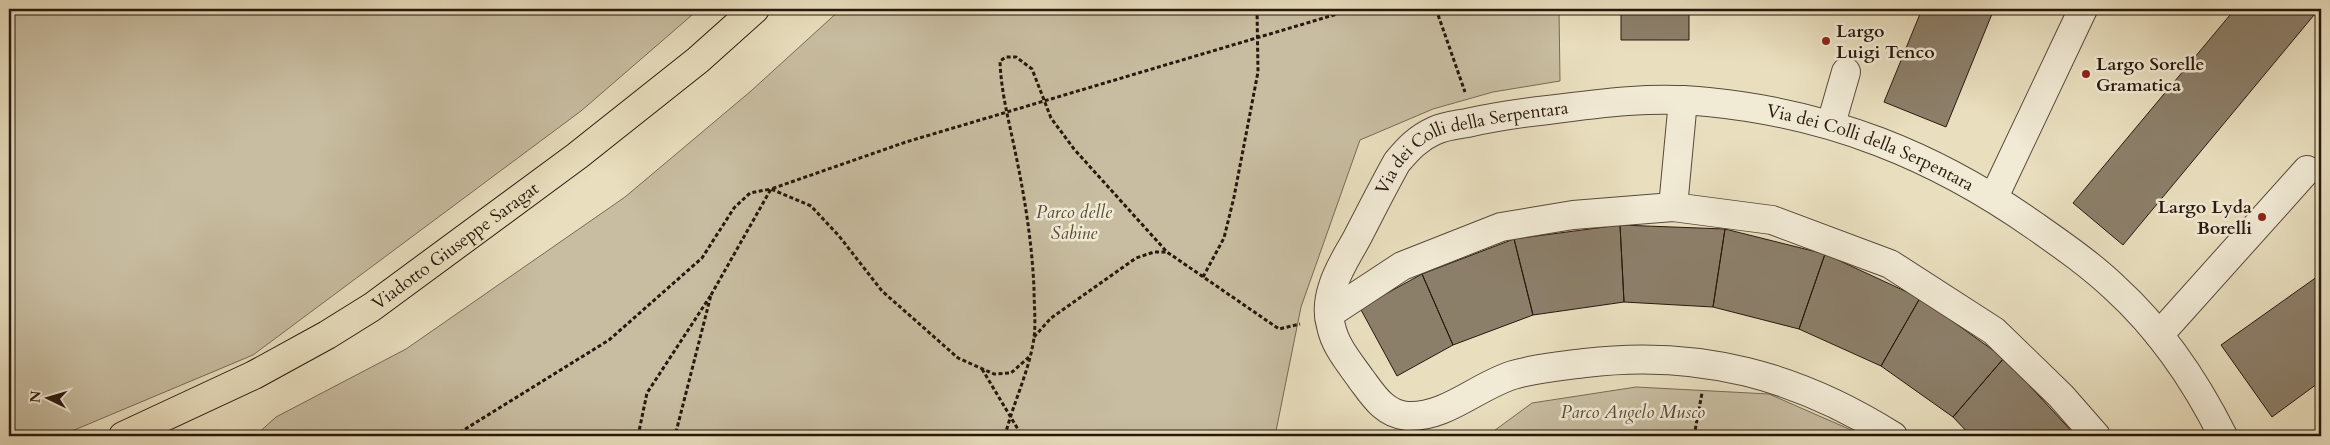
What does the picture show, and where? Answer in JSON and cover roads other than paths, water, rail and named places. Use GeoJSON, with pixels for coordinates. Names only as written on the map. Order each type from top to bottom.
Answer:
{"type":"FeatureCollection","features":[{"type":"Feature","properties":{"kind":"main road","name":"Viadotto Giuseppe Saragat"},"geometry":{"type":"LineString","coordinates":[[123,436],[254,375],[320,339],[372,307],[577,156],[698,60],[755,9]]}},
{"type":"Feature","properties":{"kind":"street"},"geometry":{"type":"LineString","coordinates":[[1994,197],[2083,9]]}},
{"type":"Feature","properties":{"kind":"street"},"geometry":{"type":"LineString","coordinates":[[1831,124],[1846,72]]}},
{"type":"Feature","properties":{"kind":"street"},"geometry":{"type":"LineString","coordinates":[[1673,207],[1683,100]]}},
{"type":"Feature","properties":{"kind":"street","name":"Via dei Colli della Serpentara"},"geometry":{"type":"LineString","coordinates":[[1893,436],[1859,415],[1813,393],[1747,371],[1707,363],[1666,359],[1601,361],[1527,371],[1487,384],[1443,409],[1430,413],[1406,416],[1388,410],[1374,397],[1338,347],[1330,324],[1318,318],[1329,300],[1335,279],[1397,162],[1412,144],[1435,130],[1475,121],[1599,103],[1683,100],[1751,108],[1831,124],[1884,142],[1927,161],[1994,197],[2093,268],[2128,300],[2158,335],[2191,381],[2223,436]]}},
{"type":"Feature","properties":{"kind":"street"},"geometry":{"type":"LineString","coordinates":[[2158,335],[2307,170]]}},
{"type":"Feature","properties":{"kind":"street"},"geometry":{"type":"LineString","coordinates":[[1318,318],[1402,266],[1501,226],[1573,215],[1673,207],[1772,220],[1890,264],[1994,332],[2061,396],[2096,436]]}},
{"type":"Feature","properties":{"kind":"place","name":"Largo Luigi Tenco"},"geometry":{"type":"Point","coordinates":[1826,41]}},
{"type":"Feature","properties":{"kind":"place","name":"Largo Sorelle Gramatica"},"geometry":{"type":"Point","coordinates":[2086,74]}},
{"type":"Feature","properties":{"kind":"place","name":"Largo Lyda Borelli"},"geometry":{"type":"Point","coordinates":[2262,217]}},
{"type":"Feature","properties":{"kind":"park label","name":"Parco delle Sabine"},"geometry":{"type":"Point","coordinates":[1074,222]}},
{"type":"Feature","properties":{"kind":"park label","name":"Parco Angelo Musco"},"geometry":{"type":"Point","coordinates":[1633,412]}}]}
